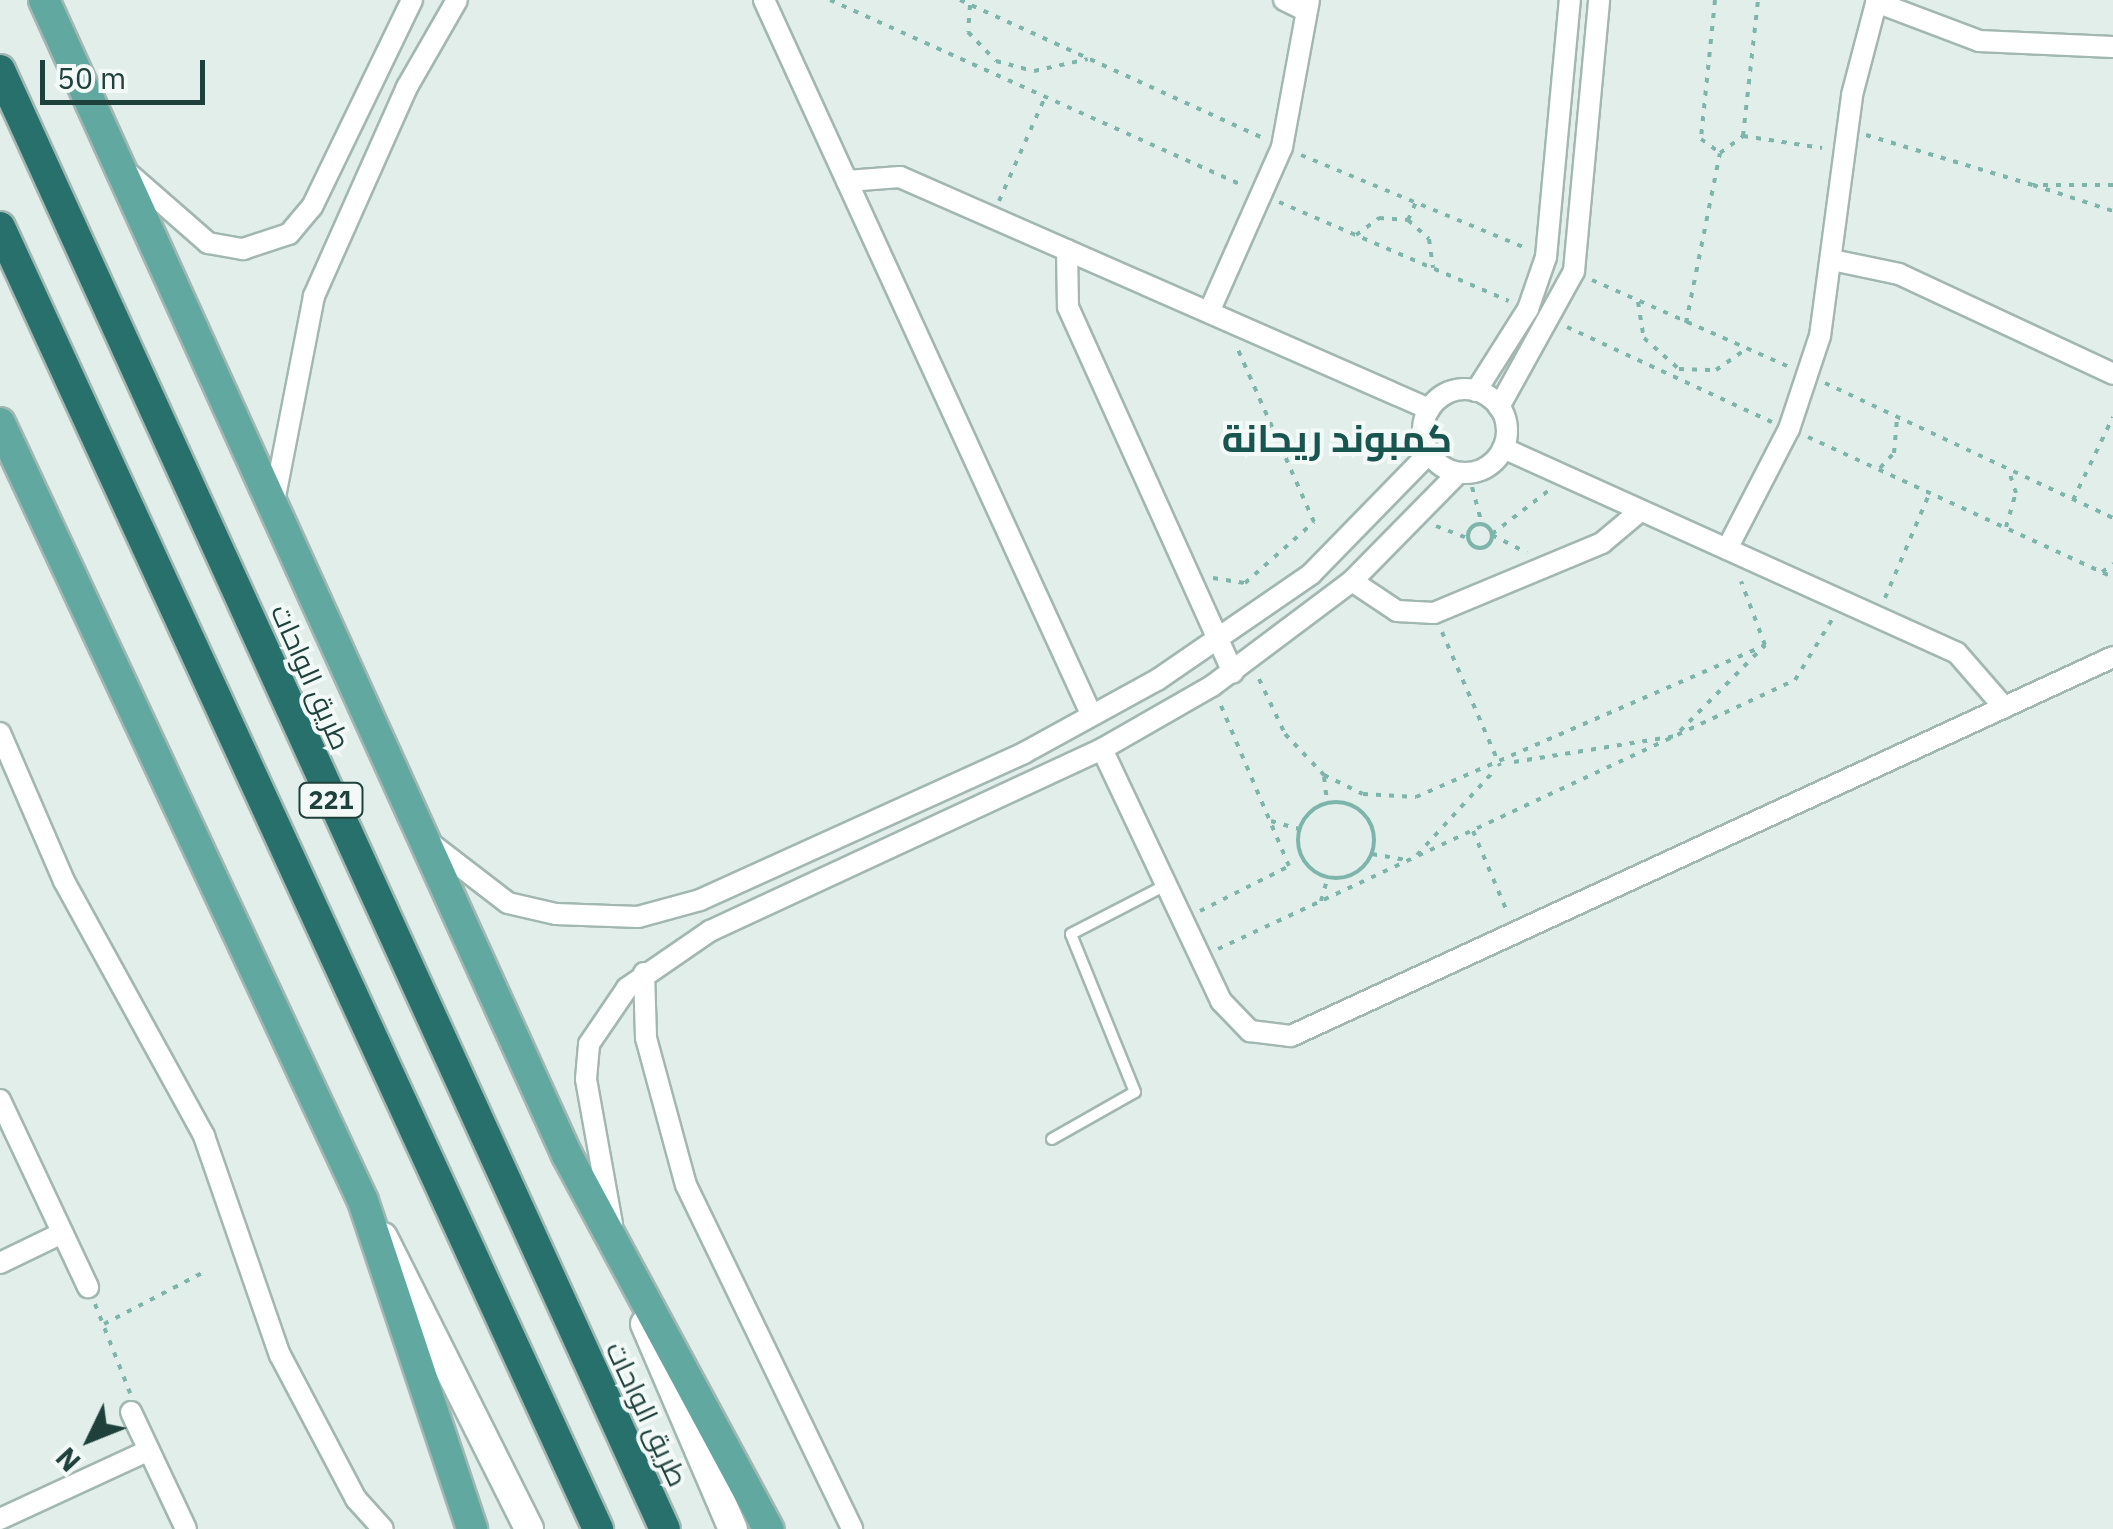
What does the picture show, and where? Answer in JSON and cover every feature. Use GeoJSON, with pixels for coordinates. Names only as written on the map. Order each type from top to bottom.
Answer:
{"type":"FeatureCollection","features":[{"type":"Feature","properties":{"kind":"highway","name":"طريق الواحات"},"geometry":{"type":"LineString","coordinates":[[0,70],[664,1529]]}},
{"type":"Feature","properties":{"kind":"highway","name":"221"},"geometry":{"type":"LineString","coordinates":[[0,227],[598,1529]]}},
{"type":"Feature","properties":{"kind":"main road"},"geometry":{"type":"LineString","coordinates":[[44,0],[110,156],[620,1263],[768,1529]]}},
{"type":"Feature","properties":{"kind":"main road"},"geometry":{"type":"LineString","coordinates":[[0,422],[363,1201],[472,1529]]}},
{"type":"Feature","properties":{"kind":"street"},"geometry":{"type":"LineString","coordinates":[[110,156],[208,242],[243,249],[278,240],[312,207],[412,0]]}},
{"type":"Feature","properties":{"kind":"street"},"geometry":{"type":"LineString","coordinates":[[273,510],[314,296],[402,96],[457,0]]}},
{"type":"Feature","properties":{"kind":"street"},"geometry":{"type":"LineString","coordinates":[[764,0],[1091,714]]}},
{"type":"Feature","properties":{"kind":"street"},"geometry":{"type":"LineString","coordinates":[[1216,316],[1282,147],[1308,5],[1284,0]]}},
{"type":"Feature","properties":{"kind":"street"},"geometry":{"type":"LineString","coordinates":[[1476,391],[1528,309],[1546,257],[1570,0]]}},
{"type":"Feature","properties":{"kind":"street"},"geometry":{"type":"LineString","coordinates":[[1503,448],[1499,407],[1554,320],[1574,271],[1599,0]]}},
{"type":"Feature","properties":{"kind":"street"},"geometry":{"type":"LineString","coordinates":[[1727,549],[1789,429],[1808,375],[1837,260],[1848,127],[1876,1],[1979,40],[2113,47]]}},
{"type":"Feature","properties":{"kind":"street"},"geometry":{"type":"LineString","coordinates":[[847,181],[887,174],[1429,408]]}},
{"type":"Feature","properties":{"kind":"street"},"geometry":{"type":"LineString","coordinates":[[1068,250],[1068,307],[1190,567],[1220,642],[1242,667]]}},
{"type":"Feature","properties":{"kind":"street"},"geometry":{"type":"LineString","coordinates":[[1837,260],[1899,274],[2113,374]]}},
{"type":"Feature","properties":{"kind":"street"},"geometry":{"type":"LineString","coordinates":[[424,838],[508,902],[638,917],[700,900],[1024,752],[1220,642],[1352,536],[1429,453],[1429,408],[1445,394],[1476,391],[1499,407]]}},
{"type":"Feature","properties":{"kind":"street"},"geometry":{"type":"LineString","coordinates":[[733,1529],[620,1263],[586,1078],[604,1013],[644,973],[710,931],[1102,749],[1212,686],[1352,581],[1463,473],[1503,448]]}},
{"type":"Feature","properties":{"kind":"street"},"geometry":{"type":"LineString","coordinates":[[1503,448],[1842,600],[1972,664],[2004,708]]}},
{"type":"Feature","properties":{"kind":"street"},"geometry":{"type":"LineString","coordinates":[[1429,453],[1463,473]]}},
{"type":"Feature","properties":{"kind":"street"},"geometry":{"type":"LineString","coordinates":[[1352,581],[1380,604],[1434,613],[1602,544],[1640,511]]}},
{"type":"Feature","properties":{"kind":"street"},"geometry":{"type":"LineString","coordinates":[[1102,749],[1232,1018],[1291,1036],[2113,657]]}},
{"type":"Feature","properties":{"kind":"street"},"geometry":{"type":"LineString","coordinates":[[0,733],[64,881],[204,1136],[280,1355],[356,1500],[382,1529]]}},
{"type":"Feature","properties":{"kind":"street"},"geometry":{"type":"LineString","coordinates":[[1024,752],[1037,780]]}},
{"type":"Feature","properties":{"kind":"street"},"geometry":{"type":"LineString","coordinates":[[875,822],[886,848]]}},
{"type":"Feature","properties":{"kind":"street"},"geometry":{"type":"LineString","coordinates":[[644,973],[646,1038],[686,1185],[852,1529]]}},
{"type":"Feature","properties":{"kind":"street"},"geometry":{"type":"LineString","coordinates":[[0,1100],[88,1287]]}},
{"type":"Feature","properties":{"kind":"street"},"geometry":{"type":"LineString","coordinates":[[363,1201],[432,1322],[529,1529]]}},
{"type":"Feature","properties":{"kind":"street"},"geometry":{"type":"LineString","coordinates":[[0,1263],[62,1233]]}},
{"type":"Feature","properties":{"kind":"street"},"geometry":{"type":"LineString","coordinates":[[131,1412],[186,1529]]}},
{"type":"Feature","properties":{"kind":"street"},"geometry":{"type":"LineString","coordinates":[[0,1518],[149,1450]]}},
{"type":"Feature","properties":{"kind":"lane"},"geometry":{"type":"LineString","coordinates":[[1052,1140],[1135,1092],[1070,934],[1166,885]]}},
{"type":"Feature","properties":{"kind":"path"},"geometry":{"type":"LineString","coordinates":[[830,0],[1263,195],[1528,309]]}},
{"type":"Feature","properties":{"kind":"path"},"geometry":{"type":"LineString","coordinates":[[960,0],[1282,147],[1546,257]]}},
{"type":"Feature","properties":{"kind":"path"},"geometry":{"type":"LineString","coordinates":[[1715,0],[1701,138],[1720,153]]}},
{"type":"Feature","properties":{"kind":"path"},"geometry":{"type":"LineString","coordinates":[[1743,136],[1758,0]]}},
{"type":"Feature","properties":{"kind":"path"},"geometry":{"type":"LineString","coordinates":[[970,4],[968,32],[996,61],[1034,72],[1090,59]]}},
{"type":"Feature","properties":{"kind":"path"},"geometry":{"type":"LineString","coordinates":[[991,71],[996,61]]}},
{"type":"Feature","properties":{"kind":"path"},"geometry":{"type":"LineString","coordinates":[[992,217],[1046,96]]}},
{"type":"Feature","properties":{"kind":"path"},"geometry":{"type":"LineString","coordinates":[[1848,127],[1938,163],[2032,184],[2113,211]]}},
{"type":"Feature","properties":{"kind":"path"},"geometry":{"type":"LineString","coordinates":[[1686,322],[1720,153],[1743,136],[1846,152]]}},
{"type":"Feature","properties":{"kind":"path"},"geometry":{"type":"LineString","coordinates":[[2032,184],[2113,185]]}},
{"type":"Feature","properties":{"kind":"path"},"geometry":{"type":"LineString","coordinates":[[1408,220],[1416,202]]}},
{"type":"Feature","properties":{"kind":"path"},"geometry":{"type":"LineString","coordinates":[[1356,235],[1380,218],[1408,220],[1430,240],[1433,268]]}},
{"type":"Feature","properties":{"kind":"path"},"geometry":{"type":"LineString","coordinates":[[1574,271],[2113,518]]}},
{"type":"Feature","properties":{"kind":"path"},"geometry":{"type":"LineString","coordinates":[[1638,302],[1644,338],[1679,369],[1716,370],[1746,348]]}},
{"type":"Feature","properties":{"kind":"path"},"geometry":{"type":"LineString","coordinates":[[1190,567],[1245,584],[1314,522],[1216,316]]}},
{"type":"Feature","properties":{"kind":"path"},"geometry":{"type":"LineString","coordinates":[[1554,320],[1675,379],[1880,468],[2113,577]]}},
{"type":"Feature","properties":{"kind":"path"},"geometry":{"type":"LineString","coordinates":[[1675,379],[1679,369]]}},
{"type":"Feature","properties":{"kind":"path"},"geometry":{"type":"LineString","coordinates":[[1880,468],[1894,453],[1896,417]]}},
{"type":"Feature","properties":{"kind":"path"},"geometry":{"type":"LineString","coordinates":[[2074,500],[2113,417]]}},
{"type":"Feature","properties":{"kind":"path"},"geometry":{"type":"LineString","coordinates":[[2006,528],[2016,493],[2008,470]]}},
{"type":"Feature","properties":{"kind":"path"},"geometry":{"type":"LineString","coordinates":[[1463,473],[1482,524],[1492,534],[1526,550],[1539,571]]}},
{"type":"Feature","properties":{"kind":"path"},"geometry":{"type":"LineString","coordinates":[[1423,511],[1441,531],[1468,538],[1484,548],[1492,534],[1566,477]]}},
{"type":"Feature","properties":{"kind":"path"},"geometry":{"type":"LineString","coordinates":[[1877,617],[1930,492]]}},
{"type":"Feature","properties":{"kind":"path"},"geometry":{"type":"LineString","coordinates":[[1468,538],[1482,524]]}},
{"type":"Feature","properties":{"kind":"path"},"geometry":{"type":"LineString","coordinates":[[1727,549],[1765,644]]}},
{"type":"Feature","properties":{"kind":"path"},"geometry":{"type":"LineString","coordinates":[[2102,572],[2113,564]]}},
{"type":"Feature","properties":{"kind":"path"},"geometry":{"type":"LineString","coordinates":[[1200,957],[1802,676],[1842,600]]}},
{"type":"Feature","properties":{"kind":"path"},"geometry":{"type":"LineString","coordinates":[[1434,613],[1500,766]]}},
{"type":"Feature","properties":{"kind":"path"},"geometry":{"type":"LineString","coordinates":[[1411,859],[1500,766],[1676,735],[1765,644]]}},
{"type":"Feature","properties":{"kind":"path"},"geometry":{"type":"LineString","coordinates":[[1242,667],[1285,734],[1324,775],[1398,798],[1500,766],[1765,644]]}},
{"type":"Feature","properties":{"kind":"path"},"geometry":{"type":"LineString","coordinates":[[1182,919],[1285,872],[1289,860],[1212,686]]}},
{"type":"Feature","properties":{"kind":"path"},"geometry":{"type":"LineString","coordinates":[[1324,775],[1327,802]]}},
{"type":"Feature","properties":{"kind":"path"},"geometry":{"type":"LineString","coordinates":[[1327,802],[1299,829],[1300,854],[1328,877],[1349,876],[1372,854]]}},
{"type":"Feature","properties":{"kind":"path"},"geometry":{"type":"LineString","coordinates":[[1327,802],[1365,814],[1372,854]]}},
{"type":"Feature","properties":{"kind":"path"},"geometry":{"type":"LineString","coordinates":[[1271,821],[1299,829]]}},
{"type":"Feature","properties":{"kind":"path"},"geometry":{"type":"LineString","coordinates":[[1473,830],[1516,933]]}},
{"type":"Feature","properties":{"kind":"path"},"geometry":{"type":"LineString","coordinates":[[1372,854],[1411,859]]}},
{"type":"Feature","properties":{"kind":"path"},"geometry":{"type":"LineString","coordinates":[[1320,903],[1328,877]]}},
{"type":"Feature","properties":{"kind":"path"},"geometry":{"type":"LineString","coordinates":[[104,1324],[206,1271]]}},
{"type":"Feature","properties":{"kind":"path"},"geometry":{"type":"LineString","coordinates":[[88,1287],[104,1324],[131,1412]]}},
{"type":"Feature","properties":{"kind":"district","name":"كمبوند ريحانة"},"geometry":{"type":"Point","coordinates":[1337,438]}}]}
